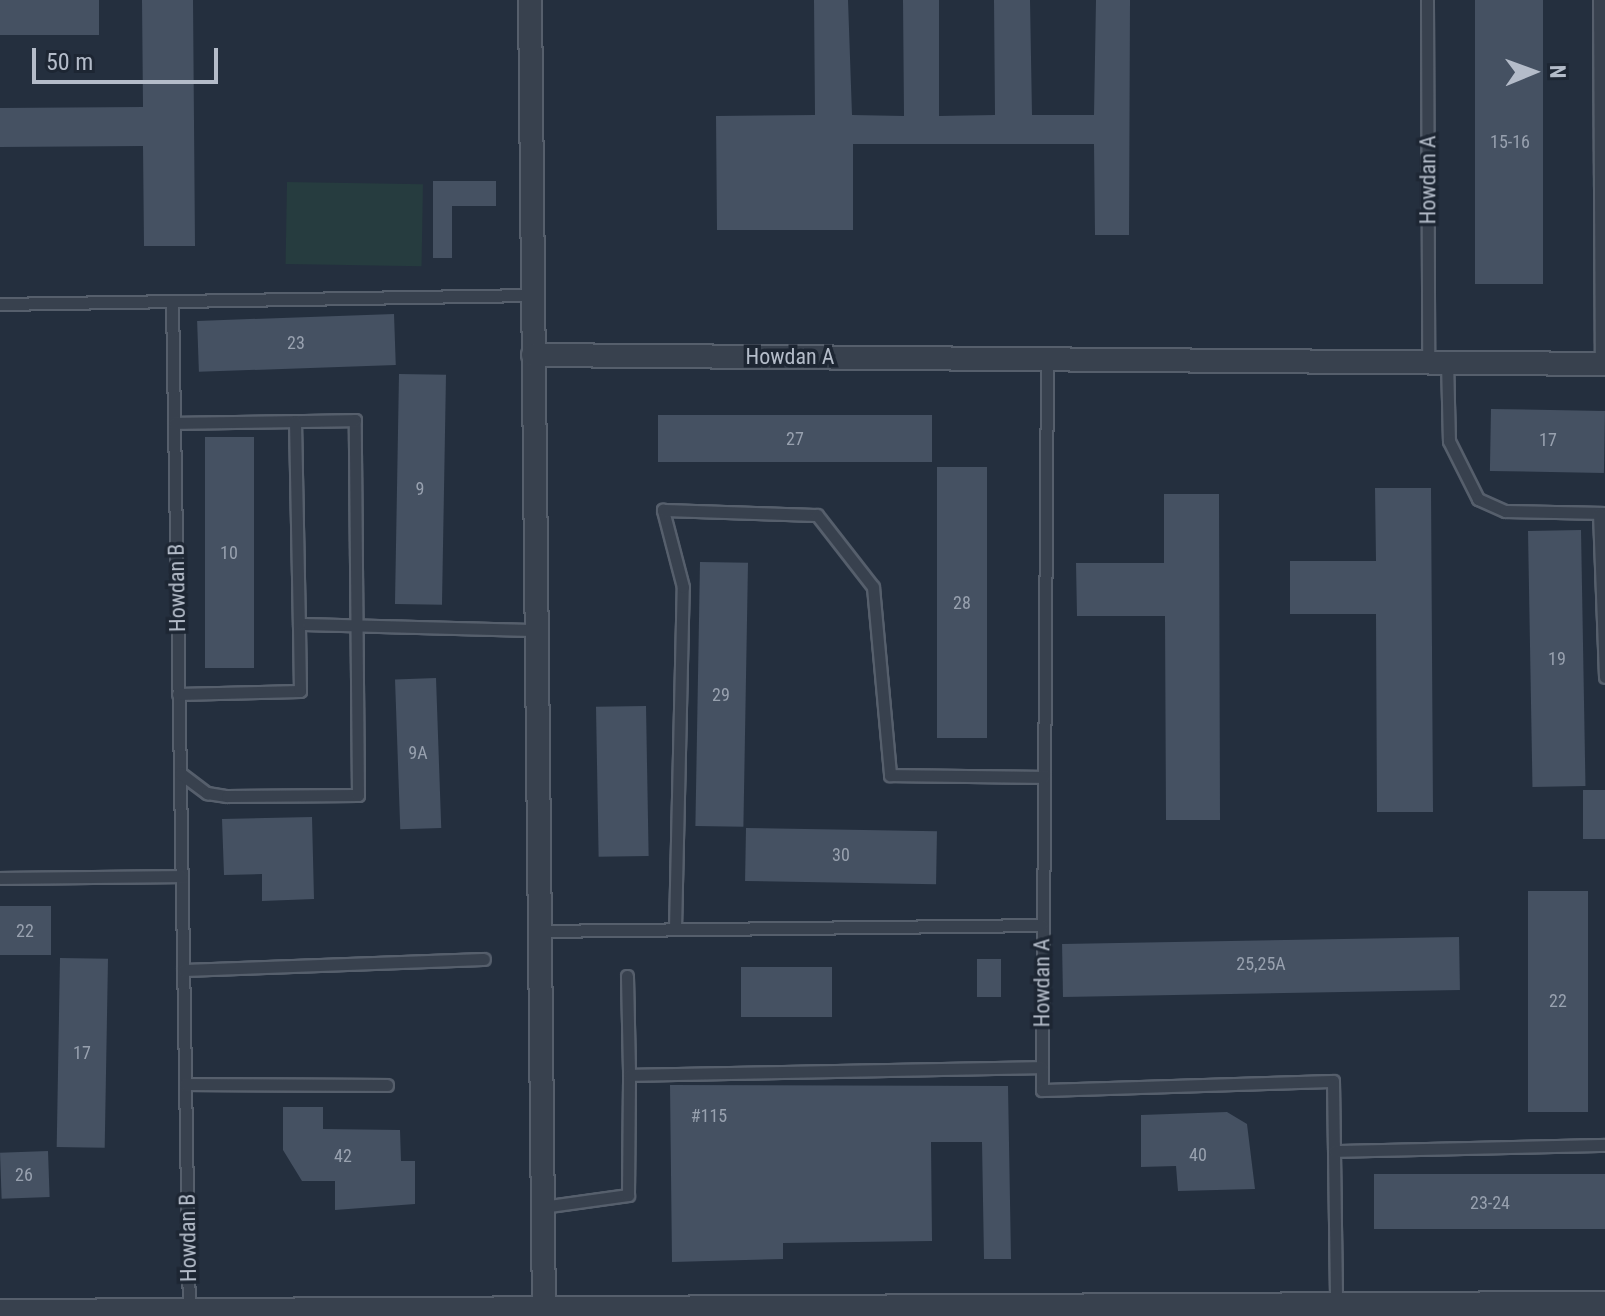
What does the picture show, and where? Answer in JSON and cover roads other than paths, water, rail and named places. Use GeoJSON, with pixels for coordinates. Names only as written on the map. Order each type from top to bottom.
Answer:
{"type":"FeatureCollection","features":[{"type":"Feature","properties":{"kind":"street"},"geometry":{"type":"LineString","coordinates":[[530,0],[544,1311]]}},
{"type":"Feature","properties":{"kind":"street","name":"Howdan A"},"geometry":{"type":"LineString","coordinates":[[533,355],[1603,364]]}},
{"type":"Feature","properties":{"kind":"street"},"geometry":{"type":"LineString","coordinates":[[0,1314],[1605,1306]]}},
{"type":"Feature","properties":{"kind":"lane","name":"Howdan A"},"geometry":{"type":"LineString","coordinates":[[1427,0],[1438,361]]}},
{"type":"Feature","properties":{"kind":"lane"},"geometry":{"type":"LineString","coordinates":[[1599,0],[1603,364]]}},
{"type":"Feature","properties":{"kind":"lane"},"geometry":{"type":"LineString","coordinates":[[0,304],[532,295]]}},
{"type":"Feature","properties":{"kind":"lane","name":"Howdan B"},"geometry":{"type":"LineString","coordinates":[[172,301],[189,1312]]}},
{"type":"Feature","properties":{"kind":"lane","name":"Howdan A"},"geometry":{"type":"LineString","coordinates":[[1042,1067],[1047,358]]}},
{"type":"Feature","properties":{"kind":"lane"},"geometry":{"type":"LineString","coordinates":[[1438,361],[1449,441],[1478,499],[1505,511],[1602,513],[1605,677]]}},
{"type":"Feature","properties":{"kind":"lane"},"geometry":{"type":"LineString","coordinates":[[174,423],[355,420],[358,795],[227,796],[207,793],[180,773]]}},
{"type":"Feature","properties":{"kind":"lane"},"geometry":{"type":"LineString","coordinates":[[178,694],[300,691],[295,421]]}},
{"type":"Feature","properties":{"kind":"lane"},"geometry":{"type":"LineString","coordinates":[[675,929],[683,587],[663,510],[817,515],[873,587],[890,775],[1044,777]]}},
{"type":"Feature","properties":{"kind":"lane"},"geometry":{"type":"LineString","coordinates":[[299,624],[535,630]]}},
{"type":"Feature","properties":{"kind":"lane"},"geometry":{"type":"LineString","coordinates":[[0,878],[182,876]]}},
{"type":"Feature","properties":{"kind":"lane"},"geometry":{"type":"LineString","coordinates":[[538,931],[1042,925]]}},
{"type":"Feature","properties":{"kind":"lane"},"geometry":{"type":"LineString","coordinates":[[183,970],[484,959]]}},
{"type":"Feature","properties":{"kind":"lane"},"geometry":{"type":"LineString","coordinates":[[542,1207],[628,1195],[627,976]]}},
{"type":"Feature","properties":{"kind":"lane"},"geometry":{"type":"LineString","coordinates":[[629,1075],[1042,1067],[1042,1090],[1333,1081],[1336,1307]]}},
{"type":"Feature","properties":{"kind":"lane"},"geometry":{"type":"LineString","coordinates":[[185,1084],[387,1085]]}},
{"type":"Feature","properties":{"kind":"lane"},"geometry":{"type":"LineString","coordinates":[[1334,1151],[1605,1145]]}}]}
